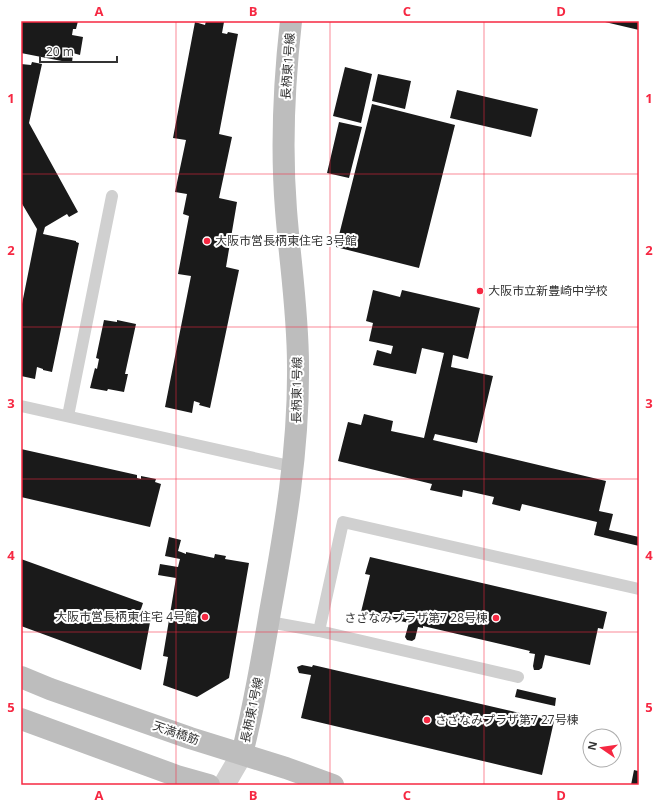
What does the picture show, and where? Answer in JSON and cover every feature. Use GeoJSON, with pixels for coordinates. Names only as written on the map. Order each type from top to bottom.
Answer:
{"type":"FeatureCollection","features":[{"type":"Feature","properties":{"kind":"street","name":"長柄東1号線"},"geometry":{"type":"LineString","coordinates":[[242,754],[252,715],[269,622],[294,467],[298,366],[295,303],[286,210],[284,164],[284,116],[291,21]]}},
{"type":"Feature","properties":{"kind":"street","name":"天満橋筋"},"geometry":{"type":"LineString","coordinates":[[21,677],[50,689],[190,738],[333,785]]}},
{"type":"Feature","properties":{"kind":"street"},"geometry":{"type":"LineString","coordinates":[[21,719],[177,776],[208,785]]}},
{"type":"Feature","properties":{"kind":"street"},"geometry":{"type":"LineString","coordinates":[[224,785],[242,754]]}},
{"type":"Feature","properties":{"kind":"lane"},"geometry":{"type":"LineString","coordinates":[[68,416],[112,196]]}},
{"type":"Feature","properties":{"kind":"lane"},"geometry":{"type":"LineString","coordinates":[[21,406],[294,467]]}},
{"type":"Feature","properties":{"kind":"lane"},"geometry":{"type":"LineString","coordinates":[[319,631],[343,522],[639,589]]}},
{"type":"Feature","properties":{"kind":"lane"},"geometry":{"type":"LineString","coordinates":[[269,622],[319,631],[518,677]]}},
{"type":"Feature","properties":{"kind":"building"},"geometry":{"type":"Polygon","coordinates":[[[21,21],[78,21],[76,29],[73,29],[72,35],[83,37],[80,55],[73,53],[72,63],[21,53],[21,21]]]}},
{"type":"Feature","properties":{"kind":"building","name":"大阪市営長柄東住宅 3号館"},"geometry":{"type":"Polygon","coordinates":[[[206,21],[224,22],[222,33],[227,34],[228,32],[238,34],[219,134],[232,137],[219,198],[237,202],[226,267],[239,270],[210,408],[199,405],[200,403],[194,401],[192,413],[165,407],[191,276],[178,274],[189,216],[183,214],[187,194],[175,192],[186,140],[173,138],[195,22],[205,25],[206,21]]]}},
{"type":"Feature","properties":{"kind":"building"},"geometry":{"type":"Polygon","coordinates":[[[639,21],[639,30],[605,22],[639,21]]]}},
{"type":"Feature","properties":{"kind":"building"},"geometry":{"type":"Polygon","coordinates":[[[32,62],[42,64],[29,123],[78,212],[69,217],[67,214],[45,227],[43,234],[76,241],[79,243],[52,372],[37,367],[35,379],[21,376],[21,309],[37,229],[21,202],[21,64],[31,65],[32,62]]]}},
{"type":"Feature","properties":{"kind":"building"},"geometry":{"type":"Polygon","coordinates":[[[345,67],[372,74],[361,123],[333,116],[345,67]]]}},
{"type":"Feature","properties":{"kind":"building"},"geometry":{"type":"Polygon","coordinates":[[[378,74],[411,81],[405,109],[372,101],[378,74]]]}},
{"type":"Feature","properties":{"kind":"building"},"geometry":{"type":"Polygon","coordinates":[[[457,90],[538,109],[531,137],[450,118],[457,90]]]}},
{"type":"Feature","properties":{"kind":"building"},"geometry":{"type":"Polygon","coordinates":[[[372,104],[455,125],[419,268],[336,247],[372,104]]]}},
{"type":"Feature","properties":{"kind":"building"},"geometry":{"type":"Polygon","coordinates":[[[339,122],[362,127],[349,178],[327,173],[339,122]]]}},
{"type":"Feature","properties":{"kind":"building"},"geometry":{"type":"Polygon","coordinates":[[[373,290],[400,297],[402,290],[480,308],[468,359],[453,355],[451,367],[493,376],[477,443],[435,434],[433,440],[606,481],[599,511],[613,514],[609,530],[639,537],[639,546],[594,535],[597,522],[522,504],[520,511],[492,504],[494,497],[463,490],[462,497],[430,490],[432,484],[338,461],[348,422],[361,425],[364,414],[393,421],[391,431],[424,438],[444,353],[422,348],[416,374],[373,365],[377,350],[391,354],[393,346],[369,341],[373,323],[366,321],[373,290]]]}},
{"type":"Feature","properties":{"kind":"building"},"geometry":{"type":"Polygon","coordinates":[[[104,320],[117,322],[117,320],[136,324],[125,374],[128,374],[124,392],[90,388],[95,368],[97,369],[99,359],[96,358],[104,320]]]}},
{"type":"Feature","properties":{"kind":"building"},"geometry":{"type":"Polygon","coordinates":[[[21,449],[137,475],[137,478],[141,479],[141,476],[156,479],[155,482],[161,484],[150,527],[21,497],[21,449]]]}},
{"type":"Feature","properties":{"kind":"building","name":"大阪市営長柄東住宅 4号館"},"geometry":{"type":"Polygon","coordinates":[[[169,537],[181,540],[178,551],[186,554],[186,552],[214,558],[215,554],[226,556],[225,559],[249,563],[229,678],[197,697],[163,685],[168,657],[163,656],[176,578],[158,575],[160,564],[178,567],[180,559],[165,556],[169,537]]]}},
{"type":"Feature","properties":{"kind":"building","name":"さざなみプラザ第7 28号棟"},"geometry":{"type":"Polygon","coordinates":[[[370,557],[607,612],[603,629],[598,628],[590,665],[545,655],[542,668],[539,670],[534,670],[533,666],[535,654],[529,653],[530,651],[423,626],[423,628],[418,627],[415,639],[412,641],[407,640],[405,637],[409,623],[361,612],[370,575],[365,574],[370,557]]]}},
{"type":"Feature","properties":{"kind":"building"},"geometry":{"type":"Polygon","coordinates":[[[21,559],[143,603],[141,609],[152,612],[141,670],[21,626],[21,559]]]}},
{"type":"Feature","properties":{"kind":"building","name":"さざなみプラザ第7 27号棟"},"geometry":{"type":"Polygon","coordinates":[[[302,665],[312,667],[313,665],[554,721],[542,775],[301,718],[311,675],[299,673],[297,667],[302,665]]]}},
{"type":"Feature","properties":{"kind":"building"},"geometry":{"type":"Polygon","coordinates":[[[517,689],[556,698],[555,706],[515,697],[517,689]]]}},
{"type":"Feature","properties":{"kind":"building"},"geometry":{"type":"Polygon","coordinates":[[[638,768],[639,785],[631,785],[634,770],[638,771],[638,768]]]}},
{"type":"Feature","properties":{"kind":"place","name":"大阪市営長柄東住宅 3号館"},"geometry":{"type":"Point","coordinates":[207,241]}},
{"type":"Feature","properties":{"kind":"place","name":"大阪市立新豊崎中学校"},"geometry":{"type":"Point","coordinates":[480,291]}},
{"type":"Feature","properties":{"kind":"place","name":"大阪市営長柄東住宅 4号館"},"geometry":{"type":"Point","coordinates":[205,617]}},
{"type":"Feature","properties":{"kind":"place","name":"さざなみプラザ第7 28号棟"},"geometry":{"type":"Point","coordinates":[496,618]}},
{"type":"Feature","properties":{"kind":"place","name":"さざなみプラザ第7 27号棟"},"geometry":{"type":"Point","coordinates":[427,720]}}]}
